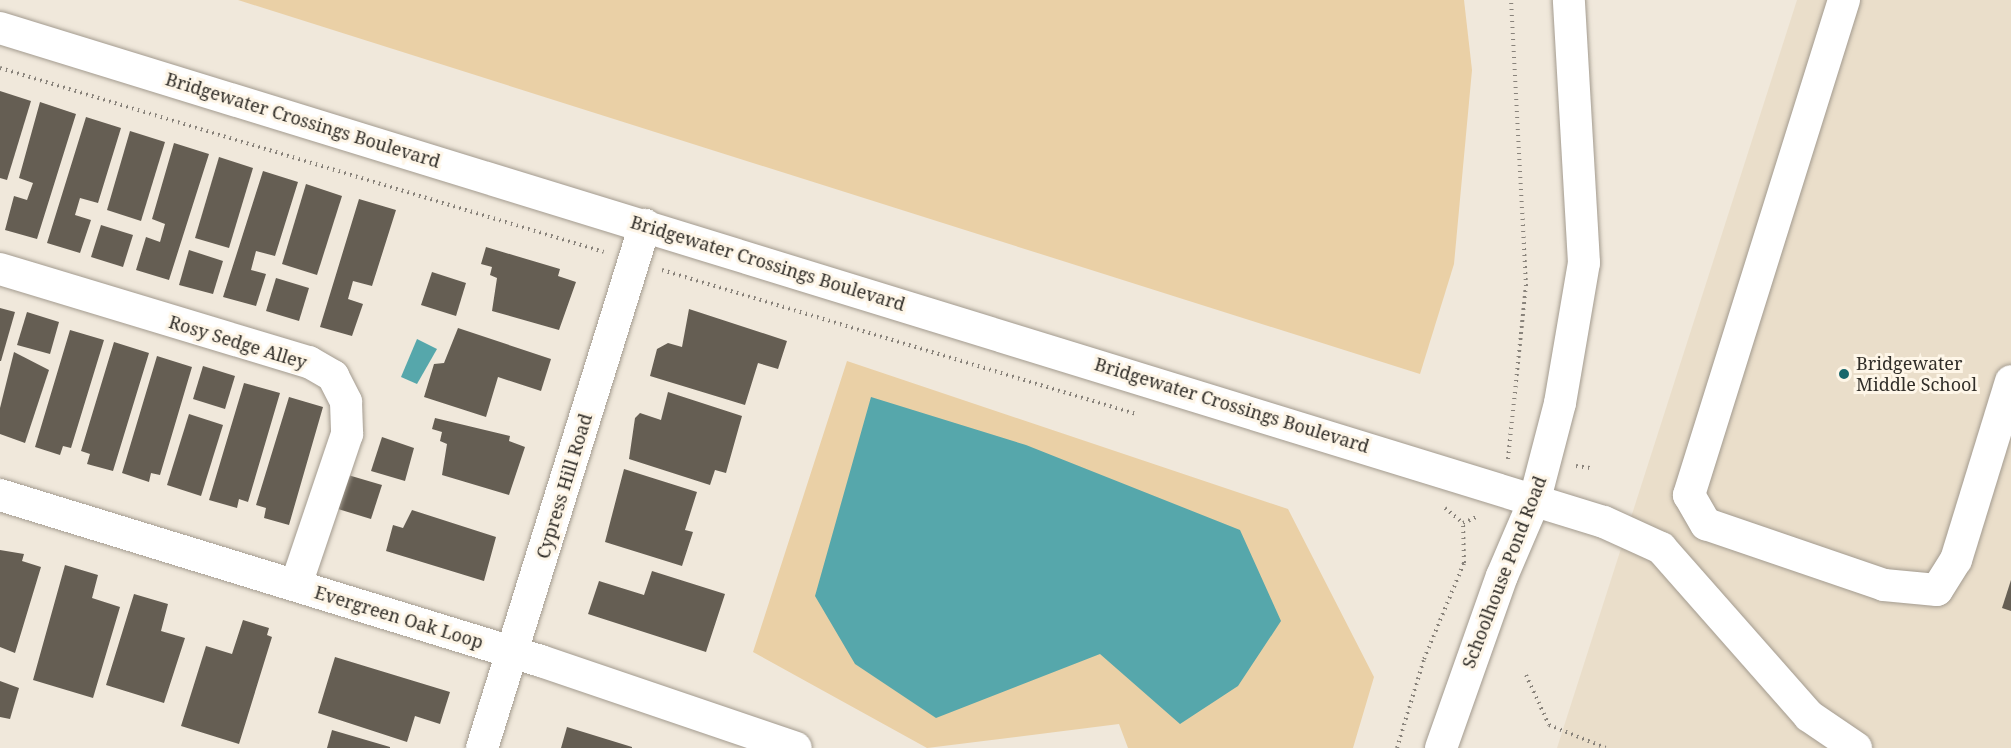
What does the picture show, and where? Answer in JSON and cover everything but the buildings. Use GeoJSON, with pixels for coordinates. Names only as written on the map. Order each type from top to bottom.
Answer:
{"type":"FeatureCollection","features":[{"type":"Feature","properties":{"kind":"street","name":"Schoolhouse Pond Road"},"geometry":{"type":"LineString","coordinates":[[1441,748],[1502,576],[1535,499],[1560,403],[1584,263],[1569,0]]}},
{"type":"Feature","properties":{"kind":"street"},"geometry":{"type":"LineString","coordinates":[[1844,0],[1689,495],[1706,524],[1884,585],[1937,590],[1956,560],[2011,381]]}},
{"type":"Feature","properties":{"kind":"street","name":"Bridgewater Crossings Boulevard"},"geometry":{"type":"LineString","coordinates":[[0,27],[1535,499],[1661,548],[1809,716],[1856,748]]}},
{"type":"Feature","properties":{"kind":"street","name":"Cypress Hill Road"},"geometry":{"type":"LineString","coordinates":[[482,748],[645,225]]}},
{"type":"Feature","properties":{"kind":"street","name":"Rosy Sedge Alley"},"geometry":{"type":"LineString","coordinates":[[0,269],[309,362],[333,376],[346,402],[347,434],[296,585]]}},
{"type":"Feature","properties":{"kind":"street","name":"Evergreen Oak Loop"},"geometry":{"type":"LineString","coordinates":[[0,495],[512,652],[796,748]]}},
{"type":"Feature","properties":{"kind":"path"},"geometry":{"type":"LineString","coordinates":[[1463,523],[1480,516],[1510,454],[1526,286],[1511,0]]}},
{"type":"Feature","properties":{"kind":"path"},"geometry":{"type":"LineString","coordinates":[[0,68],[614,255]]}},
{"type":"Feature","properties":{"kind":"path"},"geometry":{"type":"LineString","coordinates":[[658,268],[1140,415]]}},
{"type":"Feature","properties":{"kind":"path"},"geometry":{"type":"LineString","coordinates":[[1437,506],[1463,523]]}},
{"type":"Feature","properties":{"kind":"path"},"geometry":{"type":"LineString","coordinates":[[1397,748],[1424,659],[1464,563],[1463,523]]}},
{"type":"Feature","properties":{"kind":"path"},"geometry":{"type":"LineString","coordinates":[[1526,675],[1549,725],[1606,748]]}},
{"type":"Feature","properties":{"kind":"shaded area"},"geometry":{"type":"Polygon","coordinates":[[[238,0],[1464,0],[1472,70],[1454,264],[1420,374],[238,0]]]}},
{"type":"Feature","properties":{"kind":"shaded area","name":"Bridgewater Middle School"},"geometry":{"type":"Polygon","coordinates":[[[1797,0],[2011,0],[2011,748],[1557,748],[1797,0]]]}},
{"type":"Feature","properties":{"kind":"shaded area"},"geometry":{"type":"Polygon","coordinates":[[[847,361],[1288,509],[1374,677],[1353,748],[1128,748],[1119,724],[927,748],[753,652],[847,361]]]}},
{"type":"Feature","properties":{"kind":"water"},"geometry":{"type":"Polygon","coordinates":[[[417,339],[437,349],[417,384],[401,377],[417,339]]]}},
{"type":"Feature","properties":{"kind":"water"},"geometry":{"type":"Polygon","coordinates":[[[871,397],[1026,445],[1240,530],[1281,621],[1238,686],[1180,724],[1100,654],[936,718],[855,664],[815,596],[871,397]]]}},
{"type":"Feature","properties":{"kind":"place","name":"Bridgewater Middle School"},"geometry":{"type":"Point","coordinates":[1844,374]}}]}
